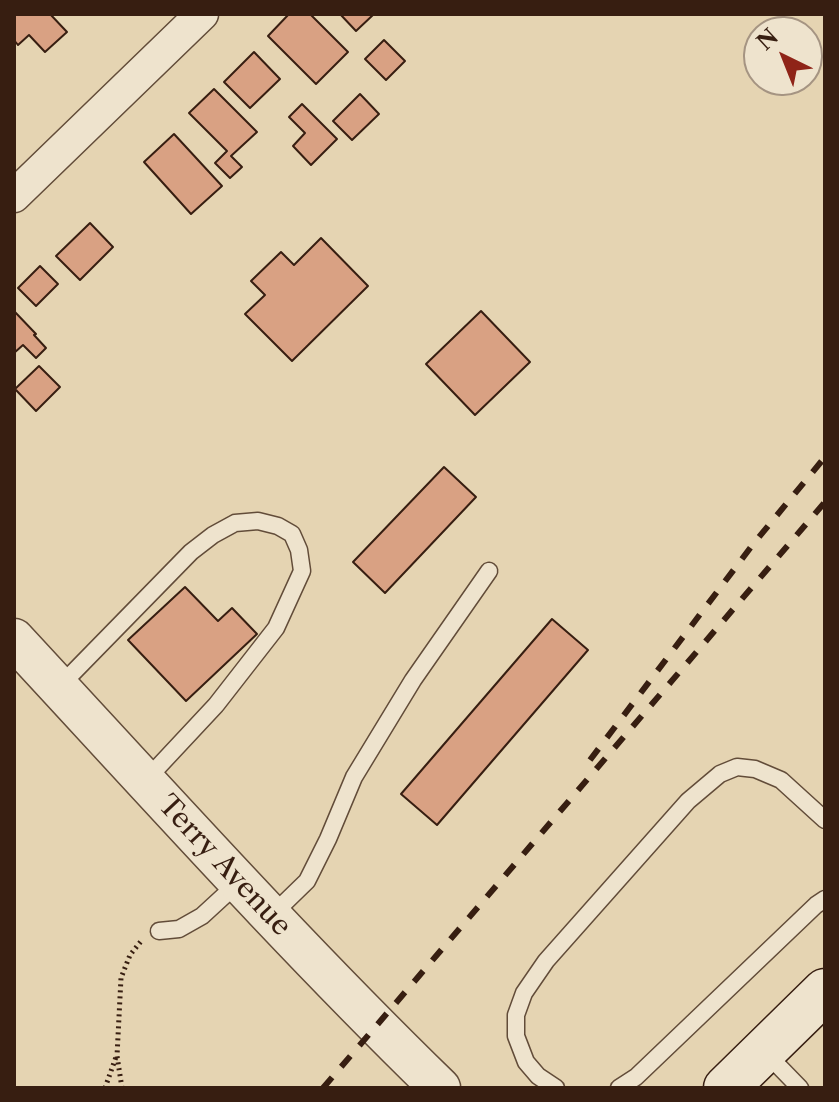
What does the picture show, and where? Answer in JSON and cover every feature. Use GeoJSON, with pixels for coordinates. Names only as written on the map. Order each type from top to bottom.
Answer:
{"type":"FeatureCollection","features":[{"type":"Feature","properties":{"kind":"main road"},"geometry":{"type":"LineString","coordinates":[[726,1088],[825,991]]}},
{"type":"Feature","properties":{"kind":"street"},"geometry":{"type":"LineString","coordinates":[[14,196],[202,14]]}},
{"type":"Feature","properties":{"kind":"street","name":"Terry Avenue"},"geometry":{"type":"LineString","coordinates":[[14,639],[271,916],[440,1088]]}},
{"type":"Feature","properties":{"kind":"lane"},"geometry":{"type":"LineString","coordinates":[[59,687],[191,552],[213,535],[235,523],[258,521],[278,526],[292,534],[299,550],[302,571],[276,628],[216,705],[145,781]]}},
{"type":"Feature","properties":{"kind":"lane"},"geometry":{"type":"LineString","coordinates":[[271,916],[307,881],[354,777],[413,680],[489,571]]}},
{"type":"Feature","properties":{"kind":"lane"},"geometry":{"type":"LineString","coordinates":[[556,1088],[538,1076],[526,1062],[516,1036],[516,1015],[524,993],[546,961],[688,801],[720,774],[737,767],[755,769],[781,780],[825,820]]}},
{"type":"Feature","properties":{"kind":"lane"},"geometry":{"type":"LineString","coordinates":[[159,931],[179,929],[202,916],[239,882]]}},
{"type":"Feature","properties":{"kind":"lane"},"geometry":{"type":"LineString","coordinates":[[619,1088],[636,1077],[825,899]]}},
{"type":"Feature","properties":{"kind":"lane"},"geometry":{"type":"LineString","coordinates":[[764,1051],[800,1088]]}},
{"type":"Feature","properties":{"kind":"path"},"geometry":{"type":"LineString","coordinates":[[122,1088],[117,1056],[121,978],[139,942],[159,931]]}},
{"type":"Feature","properties":{"kind":"path"},"geometry":{"type":"LineString","coordinates":[[105,1088],[117,1056]]}},
{"type":"Feature","properties":{"kind":"building"},"geometry":{"type":"Polygon","coordinates":[[[14,14],[50,14],[67,32],[45,52],[29,35],[18,45],[14,40],[14,14]]]}},
{"type":"Feature","properties":{"kind":"building"},"geometry":{"type":"Polygon","coordinates":[[[289,14],[310,14],[348,52],[316,84],[268,36],[289,14]]]}},
{"type":"Feature","properties":{"kind":"building"},"geometry":{"type":"Polygon","coordinates":[[[340,14],[374,14],[356,31],[340,14]]]}},
{"type":"Feature","properties":{"kind":"building"},"geometry":{"type":"Polygon","coordinates":[[[384,40],[405,61],[386,80],[365,59],[384,40]]]}},
{"type":"Feature","properties":{"kind":"building"},"geometry":{"type":"Polygon","coordinates":[[[254,52],[280,79],[250,108],[224,82],[254,52]]]}},
{"type":"Feature","properties":{"kind":"building"},"geometry":{"type":"Polygon","coordinates":[[[214,89],[257,132],[231,156],[242,167],[230,178],[215,163],[227,151],[189,113],[214,89]]]}},
{"type":"Feature","properties":{"kind":"building"},"geometry":{"type":"Polygon","coordinates":[[[360,94],[379,114],[352,140],[333,121],[360,94]]]}},
{"type":"Feature","properties":{"kind":"building"},"geometry":{"type":"Polygon","coordinates":[[[302,104],[337,139],[311,165],[293,146],[305,133],[289,117],[302,104]]]}},
{"type":"Feature","properties":{"kind":"building"},"geometry":{"type":"Polygon","coordinates":[[[174,134],[222,186],[191,214],[144,162],[174,134]]]}},
{"type":"Feature","properties":{"kind":"building"},"geometry":{"type":"Polygon","coordinates":[[[90,223],[113,247],[80,280],[56,256],[90,223]]]}},
{"type":"Feature","properties":{"kind":"building"},"geometry":{"type":"Polygon","coordinates":[[[321,238],[368,286],[292,361],[245,314],[265,295],[251,281],[281,252],[294,265],[321,238]]]}},
{"type":"Feature","properties":{"kind":"building"},"geometry":{"type":"Polygon","coordinates":[[[40,266],[58,284],[36,306],[18,288],[40,266]]]}},
{"type":"Feature","properties":{"kind":"building"},"geometry":{"type":"Polygon","coordinates":[[[14,311],[46,348],[36,358],[23,345],[14,353],[14,311]]]}},
{"type":"Feature","properties":{"kind":"building"},"geometry":{"type":"Polygon","coordinates":[[[481,311],[530,362],[475,415],[426,364],[481,311]]]}},
{"type":"Feature","properties":{"kind":"building"},"geometry":{"type":"Polygon","coordinates":[[[39,366],[60,387],[36,411],[15,389],[39,366]]]}},
{"type":"Feature","properties":{"kind":"building"},"geometry":{"type":"Polygon","coordinates":[[[444,467],[476,497],[385,593],[353,562],[444,467]]]}},
{"type":"Feature","properties":{"kind":"building"},"geometry":{"type":"Polygon","coordinates":[[[185,587],[218,621],[232,608],[257,634],[186,701],[128,640],[185,587]]]}},
{"type":"Feature","properties":{"kind":"building"},"geometry":{"type":"Polygon","coordinates":[[[552,619],[588,650],[437,825],[401,794],[552,619]]]}},
{"type":"Feature","properties":{"kind":"railway"},"geometry":{"type":"LineString","coordinates":[[590,760],[754,543],[825,457]]}},
{"type":"Feature","properties":{"kind":"railway"},"geometry":{"type":"LineString","coordinates":[[323,1088],[825,502]]}}]}
